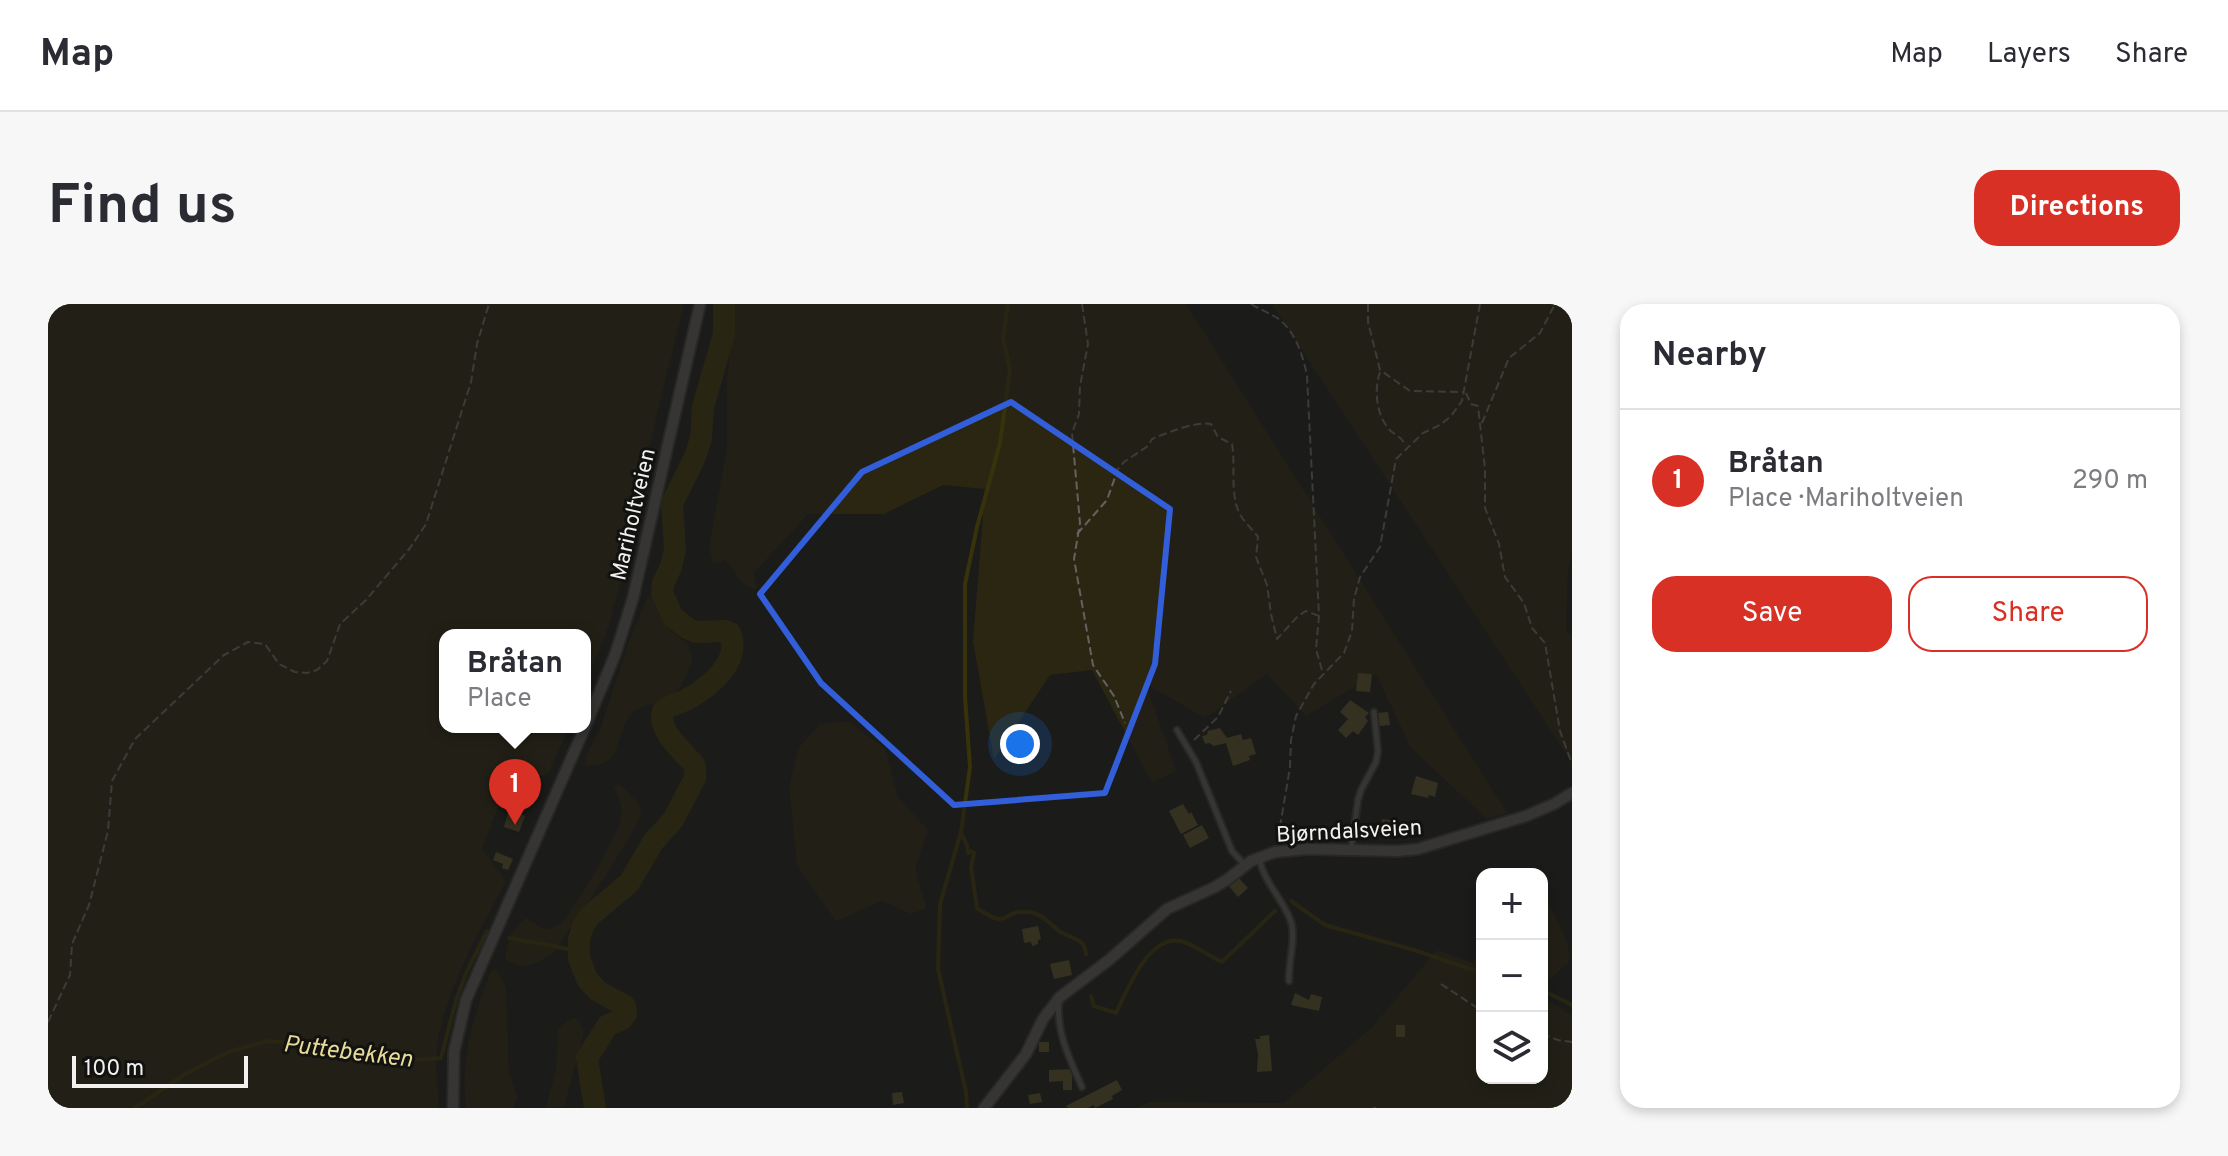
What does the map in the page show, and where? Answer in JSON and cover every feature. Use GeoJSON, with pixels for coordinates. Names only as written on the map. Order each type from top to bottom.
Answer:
{"type":"FeatureCollection","features":[{"type":"Feature","properties":{"kind":"street","name":"Mariholtveien"},"geometry":{"type":"LineString","coordinates":[[591,713],[615,655],[633,598],[700,304]]}},
{"type":"Feature","properties":{"kind":"street","name":"Mariholtveien"},"geometry":{"type":"LineString","coordinates":[[453,1108],[454,1052],[466,1000],[582,733]]}},
{"type":"Feature","properties":{"kind":"street","name":"Bjørndalsveien"},"geometry":{"type":"LineString","coordinates":[[984,1108],[1026,1054],[1043,1019],[1060,997],[1109,960],[1160,914],[1181,901],[1215,887],[1259,857],[1307,849],[1397,851],[1433,846],[1534,813],[1571,794]]}},
{"type":"Feature","properties":{"kind":"lane"},"geometry":{"type":"LineString","coordinates":[[1350,851],[1358,800],[1378,751],[1374,712]]}},
{"type":"Feature","properties":{"kind":"lane"},"geometry":{"type":"LineString","coordinates":[[1177,730],[1196,762],[1232,851],[1245,865]]}},
{"type":"Feature","properties":{"kind":"lane"},"geometry":{"type":"LineString","coordinates":[[1259,857],[1267,882],[1293,927],[1289,981]]}},
{"type":"Feature","properties":{"kind":"lane"},"geometry":{"type":"LineString","coordinates":[[1060,997],[1062,1034],[1082,1087]]}},
{"type":"Feature","properties":{"kind":"path"},"geometry":{"type":"LineString","coordinates":[[48,1022],[70,975],[72,944],[93,890],[108,831],[112,781],[135,739],[224,655],[248,642],[265,644],[279,664],[295,672],[317,670],[327,661],[340,624],[366,600],[426,524],[471,382],[477,344],[489,304]]}},
{"type":"Feature","properties":{"kind":"path"},"geometry":{"type":"LineString","coordinates":[[1082,304],[1088,344],[1080,386],[1079,414],[1072,433],[1080,505],[1074,559],[1093,665],[1114,696],[1125,723]]}},
{"type":"Feature","properties":{"kind":"path"},"geometry":{"type":"LineString","coordinates":[[1251,304],[1278,318],[1299,345],[1307,376],[1319,616],[1316,649],[1323,675]]}},
{"type":"Feature","properties":{"kind":"path"},"geometry":{"type":"LineString","coordinates":[[1368,304],[1368,322],[1380,370],[1376,384],[1379,408],[1388,430],[1403,438],[1406,448]]}},
{"type":"Feature","properties":{"kind":"path"},"geometry":{"type":"LineString","coordinates":[[1275,852],[1296,716],[1314,684],[1344,653],[1352,631],[1354,599],[1360,577],[1380,547],[1396,459],[1423,433],[1440,425],[1459,407],[1465,392],[1480,304]]}},
{"type":"Feature","properties":{"kind":"path"},"geometry":{"type":"LineString","coordinates":[[1481,426],[1509,358],[1540,333],[1555,304]]}},
{"type":"Feature","properties":{"kind":"path"},"geometry":{"type":"LineString","coordinates":[[1380,370],[1410,391],[1465,392]]}},
{"type":"Feature","properties":{"kind":"path"},"geometry":{"type":"LineString","coordinates":[[1465,392],[1471,404],[1478,406],[1485,469],[1485,508],[1499,544],[1505,577],[1524,603],[1532,628],[1545,643],[1560,731],[1572,764]]}},
{"type":"Feature","properties":{"kind":"path"},"geometry":{"type":"LineString","coordinates":[[1077,534],[1107,500],[1118,469],[1148,446],[1152,439],[1193,425],[1211,424],[1218,437],[1232,444],[1236,504],[1243,519],[1258,537],[1256,557],[1267,585],[1277,639],[1306,611],[1319,616]]}},
{"type":"Feature","properties":{"kind":"path"},"geometry":{"type":"LineString","coordinates":[[1187,746],[1218,717],[1231,691]]}},
{"type":"Feature","properties":{"kind":"path"},"geometry":{"type":"LineString","coordinates":[[1441,984],[1476,1007]]}},
{"type":"Feature","properties":{"kind":"path"},"geometry":{"type":"LineString","coordinates":[[1548,1036],[1572,1042]]}},
{"type":"Feature","properties":{"kind":"highlighted area"},"geometry":{"type":"Polygon","coordinates":[[[1011,402],[1170,509],[1155,664],[1105,793],[954,805],[821,683],[760,594],[862,472],[1011,402]]]}},
{"type":"Feature","properties":{"kind":"shaded area"},"geometry":{"type":"Polygon","coordinates":[[[48,304],[684,304],[650,443],[623,575],[591,671],[591,629],[439,629],[439,733],[566,733],[548,774],[531,779],[501,801],[482,848],[506,881],[467,956],[444,1014],[437,1052],[439,1108],[48,1108],[48,304]]]}},
{"type":"Feature","properties":{"kind":"shaded area"},"geometry":{"type":"Polygon","coordinates":[[[730,304],[1186,304],[1507,813],[1487,819],[1411,748],[1376,674],[1306,716],[1267,674],[1205,718],[1146,684],[1176,771],[1152,783],[1092,670],[1050,675],[994,759],[973,642],[985,489],[943,485],[884,514],[808,514],[754,573],[757,589],[746,586],[725,560],[713,564],[709,547],[727,449],[727,380],[732,336],[730,304]]]}},
{"type":"Feature","properties":{"kind":"shaded area"},"geometry":{"type":"Polygon","coordinates":[[[1272,304],[1572,304],[1572,552],[1568,569],[1566,631],[1572,635],[1572,763],[1272,304]]]}},
{"type":"Feature","properties":{"kind":"shaded area"},"geometry":{"type":"Polygon","coordinates":[[[652,595],[668,628],[688,645],[693,659],[676,693],[631,714],[612,756],[606,762],[585,765],[627,647],[648,596],[652,595]]]}},
{"type":"Feature","properties":{"kind":"shaded area"},"geometry":{"type":"Polygon","coordinates":[[[847,721],[885,748],[898,798],[928,830],[915,868],[926,908],[911,914],[882,901],[836,921],[797,866],[789,786],[799,748],[820,724],[847,721]]]}},
{"type":"Feature","properties":{"kind":"shaded area"},"geometry":{"type":"Polygon","coordinates":[[[617,785],[637,801],[642,813],[592,897],[552,954],[522,967],[505,960],[511,936],[521,922],[526,918],[545,929],[559,925],[584,891],[604,857],[621,818],[620,803],[614,788],[617,785]]]}},
{"type":"Feature","properties":{"kind":"shaded area"},"geometry":{"type":"Polygon","coordinates":[[[1548,905],[1568,945],[1569,962],[1548,981],[1548,905]]]}},
{"type":"Feature","properties":{"kind":"shaded area"},"geometry":{"type":"Polygon","coordinates":[[[1437,950],[1473,963],[1476,957],[1476,1084],[1548,1084],[1548,1000],[1572,1016],[1572,1108],[1136,1108],[1149,1102],[1284,1103],[1372,1027],[1437,950]]]}},
{"type":"Feature","properties":{"kind":"shaded area"},"geometry":{"type":"Polygon","coordinates":[[[495,969],[506,988],[509,1073],[517,1097],[513,1108],[466,1108],[465,1072],[469,1039],[490,973],[495,969]]]}},
{"type":"Feature","properties":{"kind":"shaded area"},"geometry":{"type":"Polygon","coordinates":[[[574,1018],[580,1022],[584,1032],[564,1107],[546,1108],[556,1070],[558,1030],[574,1018]]]}},
{"type":"Feature","properties":{"kind":"building"},"geometry":{"type":"Polygon","coordinates":[[[1358,673],[1372,674],[1370,692],[1356,691],[1358,673]]]}},
{"type":"Feature","properties":{"kind":"building"},"geometry":{"type":"Polygon","coordinates":[[[1350,700],[1369,713],[1365,717],[1368,721],[1358,735],[1353,731],[1346,738],[1338,730],[1348,719],[1340,712],[1350,700]]]}},
{"type":"Feature","properties":{"kind":"building"},"geometry":{"type":"Polygon","coordinates":[[[1388,712],[1390,725],[1378,726],[1376,713],[1388,712]]]}},
{"type":"Feature","properties":{"kind":"building"},"geometry":{"type":"Polygon","coordinates":[[[1220,728],[1227,738],[1241,734],[1243,740],[1251,738],[1256,754],[1249,756],[1250,760],[1233,766],[1226,743],[1214,746],[1205,744],[1202,736],[1220,728]]]}},
{"type":"Feature","properties":{"kind":"building"},"geometry":{"type":"Polygon","coordinates":[[[1416,776],[1438,783],[1435,797],[1411,794],[1416,776]]]}},
{"type":"Feature","properties":{"kind":"building"},"geometry":{"type":"Polygon","coordinates":[[[512,799],[524,804],[521,814],[525,816],[519,832],[504,827],[512,799]]]}},
{"type":"Feature","properties":{"kind":"building"},"geometry":{"type":"Polygon","coordinates":[[[1183,804],[1198,825],[1181,834],[1169,811],[1183,804]]]}},
{"type":"Feature","properties":{"kind":"building"},"geometry":{"type":"Polygon","coordinates":[[[1382,819],[1397,821],[1396,835],[1380,834],[1382,819]]]}},
{"type":"Feature","properties":{"kind":"building"},"geometry":{"type":"Polygon","coordinates":[[[1202,825],[1209,838],[1190,848],[1183,835],[1202,825]]]}},
{"type":"Feature","properties":{"kind":"building"},"geometry":{"type":"Polygon","coordinates":[[[496,852],[513,859],[508,870],[493,860],[496,852]]]}},
{"type":"Feature","properties":{"kind":"building"},"geometry":{"type":"Polygon","coordinates":[[[1237,876],[1248,888],[1238,897],[1228,885],[1237,876]]]}},
{"type":"Feature","properties":{"kind":"building"},"geometry":{"type":"Polygon","coordinates":[[[1038,926],[1041,939],[1038,944],[1032,946],[1031,942],[1024,943],[1022,929],[1038,926]]]}},
{"type":"Feature","properties":{"kind":"building"},"geometry":{"type":"Polygon","coordinates":[[[1069,960],[1072,975],[1054,979],[1050,964],[1069,960]]]}},
{"type":"Feature","properties":{"kind":"building"},"geometry":{"type":"Polygon","coordinates":[[[1295,993],[1309,1000],[1311,994],[1322,997],[1319,1011],[1291,1005],[1295,993]]]}},
{"type":"Feature","properties":{"kind":"building"},"geometry":{"type":"Polygon","coordinates":[[[1396,1025],[1405,1025],[1405,1037],[1396,1037],[1396,1025]]]}},
{"type":"Feature","properties":{"kind":"building"},"geometry":{"type":"Polygon","coordinates":[[[1269,1035],[1272,1071],[1257,1072],[1255,1039],[1269,1035]]]}},
{"type":"Feature","properties":{"kind":"building"},"geometry":{"type":"Polygon","coordinates":[[[1039,1042],[1049,1042],[1049,1052],[1039,1052],[1039,1042]]]}},
{"type":"Feature","properties":{"kind":"building"},"geometry":{"type":"Polygon","coordinates":[[[1072,1069],[1072,1090],[1063,1090],[1063,1081],[1049,1082],[1049,1070],[1072,1069]]]}},
{"type":"Feature","properties":{"kind":"building"},"geometry":{"type":"Polygon","coordinates":[[[1117,1080],[1122,1090],[1112,1096],[1113,1099],[1095,1108],[1094,1105],[1088,1108],[1066,1106],[1117,1080]]]}},
{"type":"Feature","properties":{"kind":"building"},"geometry":{"type":"Polygon","coordinates":[[[902,1092],[904,1103],[893,1105],[892,1093],[902,1092]]]}},
{"type":"Feature","properties":{"kind":"building"},"geometry":{"type":"Polygon","coordinates":[[[1040,1093],[1042,1102],[1030,1104],[1028,1095],[1040,1093]]]}},
{"type":"Feature","properties":{"kind":"waterway"},"geometry":{"type":"LineString","coordinates":[[595,1108],[587,1058],[608,1025],[621,1020],[626,1014],[625,1006],[598,991],[587,979],[579,958],[579,939],[591,915],[629,883],[653,842],[673,820],[695,778],[695,766],[664,726],[663,711],[695,695],[713,681],[731,654],[730,633],[696,632],[687,628],[673,617],[662,593],[675,549],[672,503],[701,438],[703,407],[724,334],[724,304]]}},
{"type":"Feature","properties":{"kind":"waterway"},"geometry":{"type":"LineString","coordinates":[[967,1108],[938,969],[940,904],[961,832],[970,767],[965,697],[965,584],[1000,443],[1010,370],[1003,338],[1008,304]]}},
{"type":"Feature","properties":{"kind":"waterway"},"geometry":{"type":"LineString","coordinates":[[961,833],[968,853],[974,853],[971,867],[977,908],[1001,919],[1019,912],[1037,914],[1059,931],[1080,941],[1086,954]]}},
{"type":"Feature","properties":{"kind":"waterway"},"geometry":{"type":"LineString","coordinates":[[1291,901],[1325,925],[1476,971]]}},
{"type":"Feature","properties":{"kind":"waterway"},"geometry":{"type":"LineString","coordinates":[[1091,996],[1094,1006],[1116,1013],[1133,978],[1159,946],[1169,941],[1181,941],[1222,962],[1275,911]]}},
{"type":"Feature","properties":{"kind":"waterway","name":"Puttebekken"},"geometry":{"type":"LineString","coordinates":[[135,1108],[185,1074],[228,1052],[268,1041],[413,1060],[441,1058],[456,1000],[487,931]]}},
{"type":"Feature","properties":{"kind":"waterway","name":"Puttebekken"},"geometry":{"type":"LineString","coordinates":[[509,938],[579,951]]}},
{"type":"Feature","properties":{"kind":"waterway"},"geometry":{"type":"LineString","coordinates":[[1548,993],[1572,1005]]}},
{"type":"Feature","properties":{"kind":"place","name":"Bråtan"},"geometry":{"type":"Point","coordinates":[515,825]}}]}
